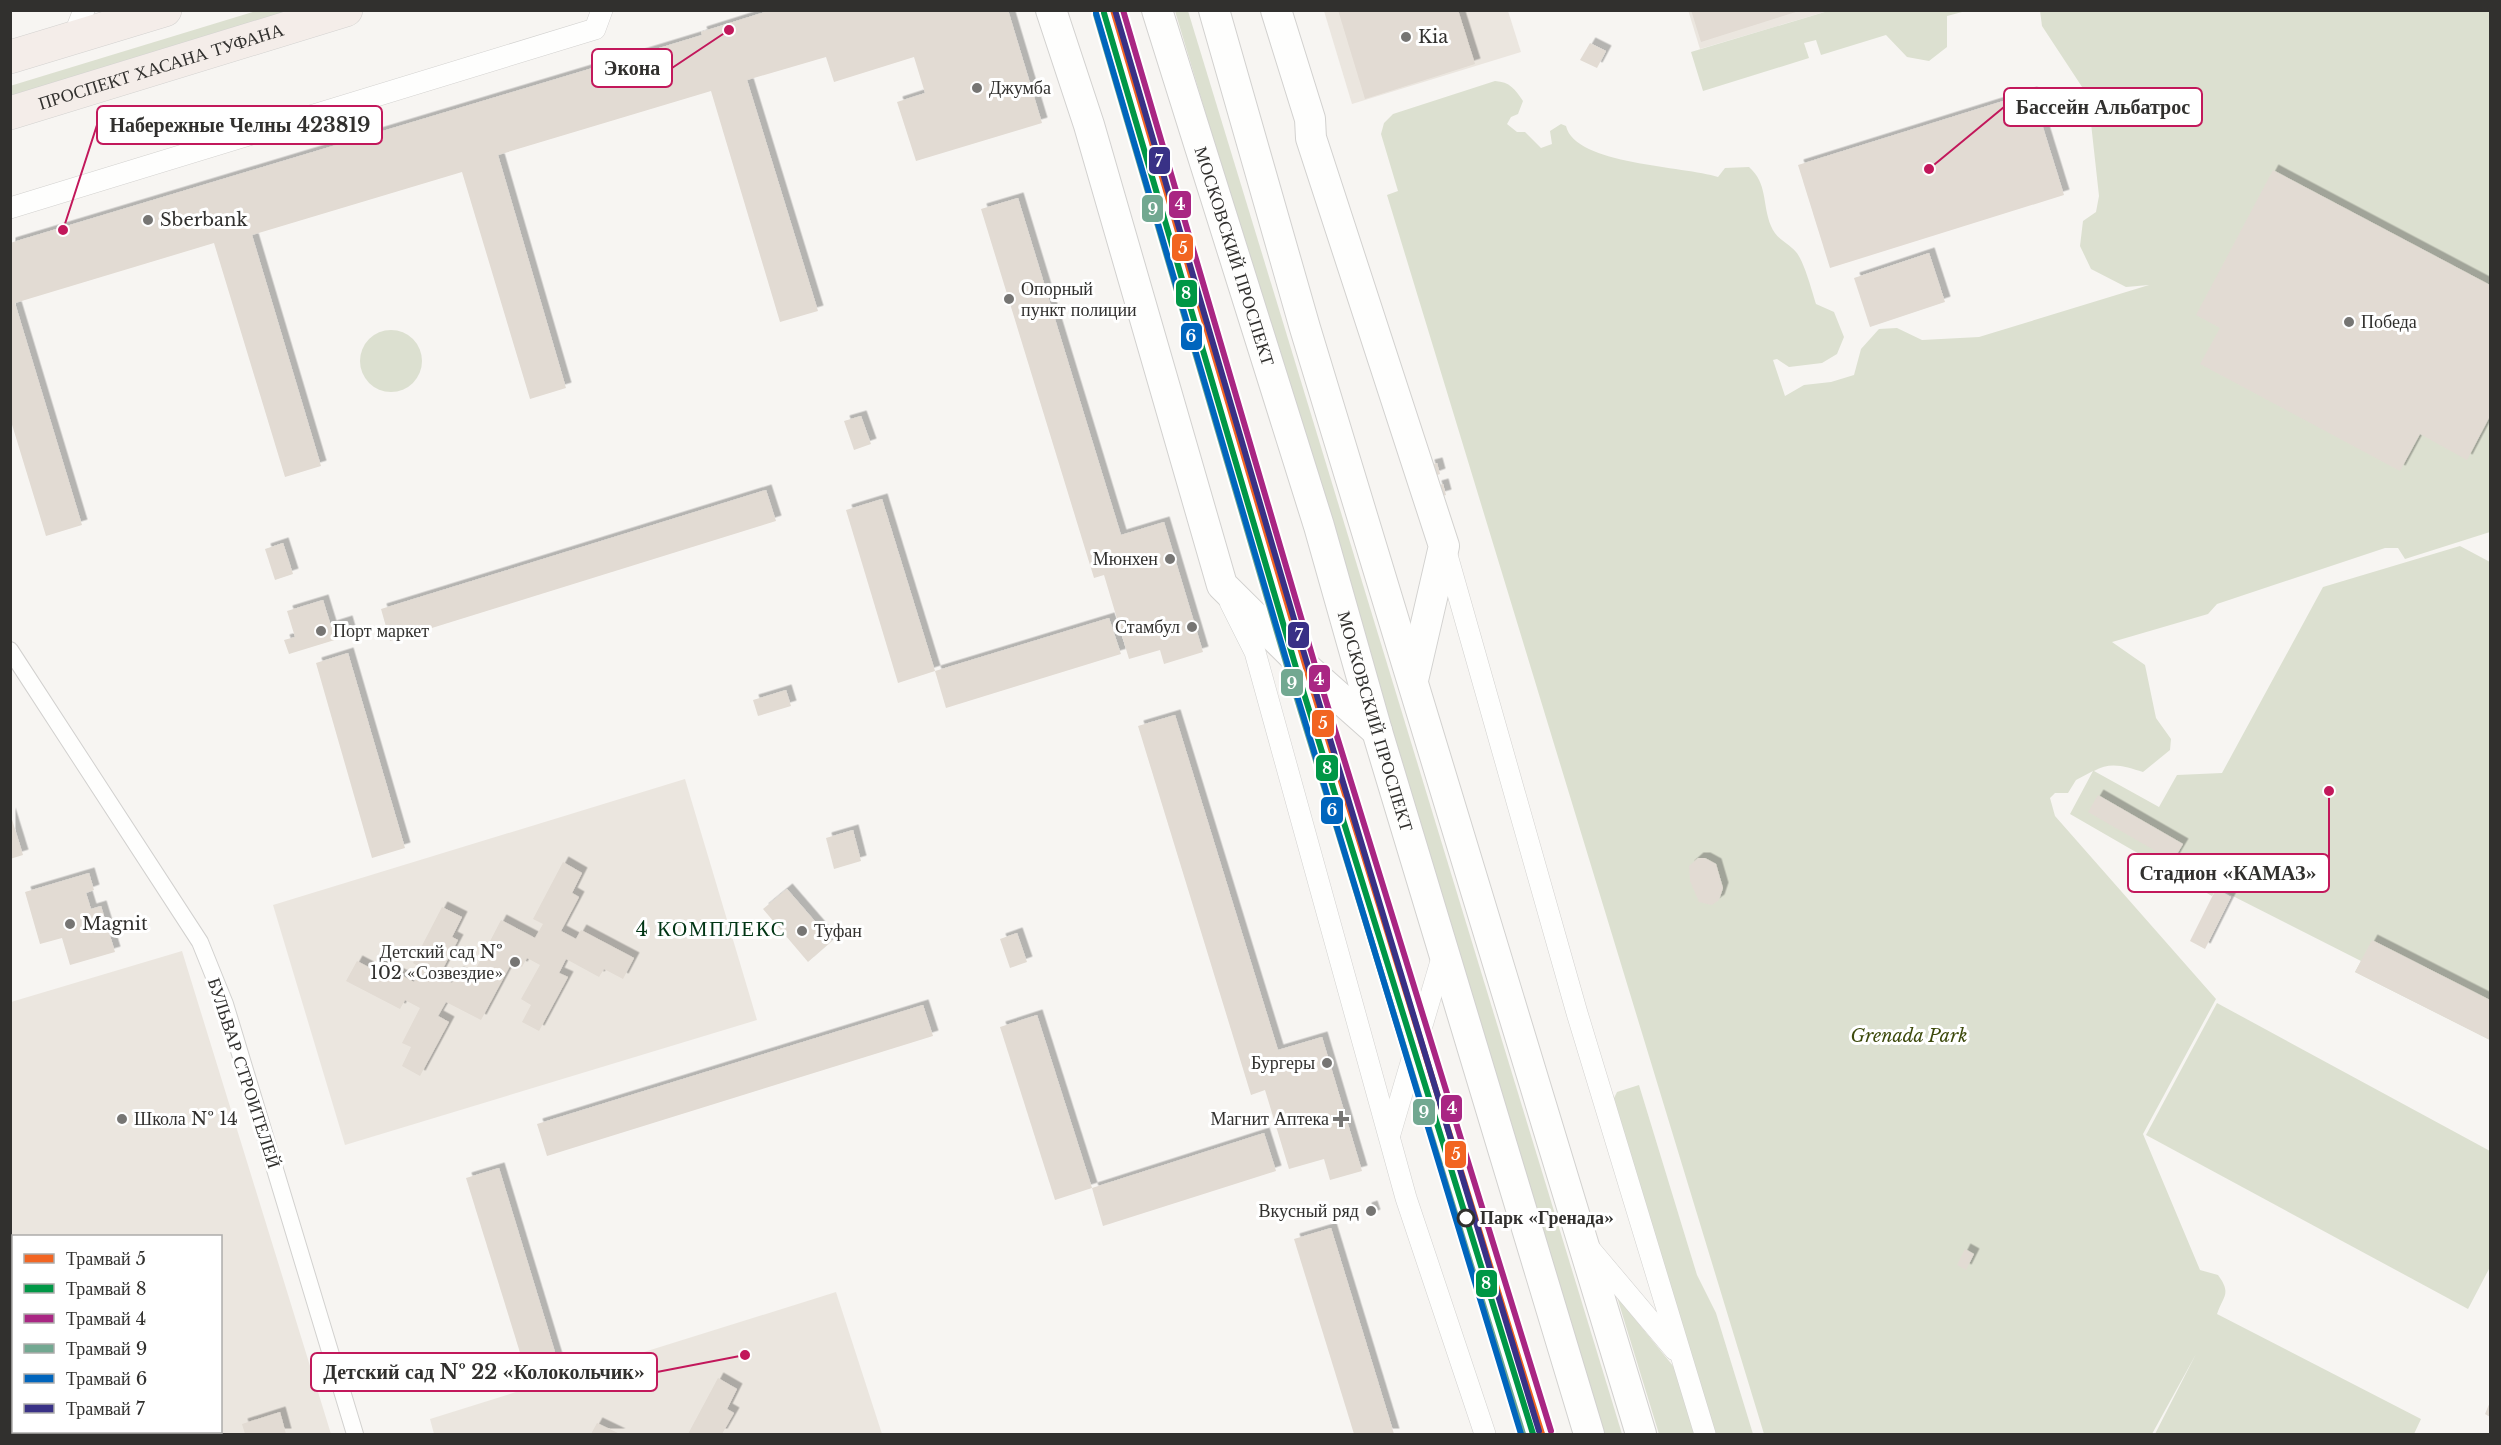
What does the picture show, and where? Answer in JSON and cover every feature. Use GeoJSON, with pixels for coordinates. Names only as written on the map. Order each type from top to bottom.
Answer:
{"type":"FeatureCollection","features":[{"type":"Feature","properties":{"kind":"main road"},"geometry":{"type":"LineString","coordinates":[[10,57],[78,24],[165,10]]}},
{"type":"Feature","properties":{"kind":"main road","name":"ПРОСПЕКТ ХАСАНА ТУФАНА"},"geometry":{"type":"LineString","coordinates":[[10,113],[346,10]]}},
{"type":"Feature","properties":{"kind":"main road"},"geometry":{"type":"LineString","coordinates":[[1051,10],[1089,125],[1221,585],[1306,668],[1377,731]]}},
{"type":"Feature","properties":{"kind":"main road","name":"МОСКОВСКИЙ ПРОСПЕКТ"},"geometry":{"type":"LineString","coordinates":[[1157,10],[1319,526],[1377,731],[1588,1434]]}},
{"type":"Feature","properties":{"kind":"main road"},"geometry":{"type":"LineString","coordinates":[[1214,10],[1305,328],[1641,1434]]}},
{"type":"Feature","properties":{"kind":"main road"},"geometry":{"type":"LineString","coordinates":[[1276,10],[1310,119],[1311,138],[1444,546],[1413,683]]}},
{"type":"Feature","properties":{"kind":"street"},"geometry":{"type":"LineString","coordinates":[[10,208],[595,30],[602,10]]}},
{"type":"Feature","properties":{"kind":"street"},"geometry":{"type":"LineString","coordinates":[[1444,546],[1577,1013],[1705,1434]]}},
{"type":"Feature","properties":{"kind":"street"},"geometry":{"type":"LineString","coordinates":[[1221,585],[1255,652],[1406,1198],[1485,1434]]}},
{"type":"Feature","properties":{"kind":"street","name":"БУЛЬВАР СТРОИТЕЛЕЙ"},"geometry":{"type":"LineString","coordinates":[[10,650],[200,942],[225,1004],[355,1434]]}},
{"type":"Feature","properties":{"kind":"street"},"geometry":{"type":"LineString","coordinates":[[1390,1134],[1444,950]]}},
{"type":"Feature","properties":{"kind":"street"},"geometry":{"type":"LineString","coordinates":[[1581,1239],[1682,1357]]}},
{"type":"Feature","properties":{"kind":"shaded area"},"geometry":{"type":"Polygon","coordinates":[[[1688,10],[1828,11],[1700,49],[1688,10]]]}},
{"type":"Feature","properties":{"kind":"shaded area","name":"Kia"},"geometry":{"type":"Polygon","coordinates":[[[1324,11],[1508,11],[1521,52],[1352,104],[1324,11]]]}},
{"type":"Feature","properties":{"kind":"shaded area","name":"Детский сад № 102 «Созвездие»"},"geometry":{"type":"Polygon","coordinates":[[[685,779],[757,1020],[345,1145],[273,905],[685,779]]]}},
{"type":"Feature","properties":{"kind":"shaded area","name":"Школа № 14"},"geometry":{"type":"Polygon","coordinates":[[[182,951],[331,1434],[11,1434],[11,1002],[182,951]]]}},
{"type":"Feature","properties":{"kind":"shaded area"},"geometry":{"type":"Polygon","coordinates":[[[836,1292],[882,1434],[434,1434],[430,1419],[836,1292]]]}},
{"type":"Feature","properties":{"kind":"green space"},"geometry":{"type":"Polygon","coordinates":[[[256,11],[296,11],[11,99],[10,86],[256,11]]]}},
{"type":"Feature","properties":{"kind":"green space"},"geometry":{"type":"Polygon","coordinates":[[[1175,11],[1188,11],[1622,1434],[1602,1434],[1175,11]]]}},
{"type":"Feature","properties":{"kind":"green space"},"geometry":{"type":"Polygon","coordinates":[[[1828,11],[1966,11],[1947,16],[1947,47],[1929,61],[1907,57],[1886,35],[1821,55],[1816,40],[1804,43],[1809,58],[1703,91],[1691,52],[1828,11]]]}},
{"type":"Feature","properties":{"kind":"green space","name":"Grenada Park"},"geometry":{"type":"Polygon","coordinates":[[[2040,11],[2490,11],[2490,532],[2405,559],[2398,548],[2385,548],[2217,604],[2208,614],[2112,642],[2145,665],[2156,718],[2171,739],[2170,750],[2143,772],[2112,766],[2094,771],[2159,807],[2177,775],[2222,773],[2323,587],[2460,546],[2490,562],[2490,1040],[2355,972],[2361,961],[2217,888],[2212,896],[2070,814],[2093,771],[2076,780],[2068,793],[2055,793],[2050,798],[2055,816],[2216,999],[2143,1134],[2200,1270],[2218,1275],[2225,1287],[2225,1295],[2217,1314],[2421,1419],[2414,1434],[2155,1434],[2196,1354],[2152,1434],[1764,1434],[1387,195],[1398,191],[1381,134],[1384,123],[1393,114],[1495,81],[1512,87],[1523,101],[1518,114],[1511,117],[1507,124],[1517,132],[1525,132],[1541,148],[1552,144],[1550,131],[1561,124],[1566,126],[1574,139],[1589,149],[1633,162],[1718,177],[1725,168],[1749,167],[1762,187],[1768,218],[1773,230],[1799,256],[1816,304],[1834,312],[1844,337],[1837,354],[1822,363],[1789,367],[1777,359],[1773,360],[1785,396],[1804,385],[1831,382],[1854,375],[1861,349],[1879,329],[1897,328],[1922,340],[1979,337],[2149,285],[2126,287],[2091,269],[2080,246],[2083,221],[2096,212],[2099,196],[2088,96],[2042,26],[2040,11]]]}},
{"type":"Feature","properties":{"kind":"green space"},"geometry":{"type":"Polygon","coordinates":[[[385,330],[397,330],[413,339],[420,349],[422,361],[420,373],[413,383],[397,392],[385,392],[374,387],[365,378],[360,367],[360,355],[365,344],[374,335],[385,330]]]}},
{"type":"Feature","properties":{"kind":"green space"},"geometry":{"type":"Polygon","coordinates":[[[2217,1003],[2490,1151],[2490,1267],[2468,1309],[2146,1135],[2217,1003]]]}},
{"type":"Feature","properties":{"kind":"green space"},"geometry":{"type":"Polygon","coordinates":[[[1639,1085],[1697,1275],[1716,1313],[1753,1434],[1711,1434],[1611,1104],[1617,1092],[1639,1085]]]}},
{"type":"Feature","properties":{"kind":"green space"},"geometry":{"type":"Polygon","coordinates":[[[1617,1297],[1682,1377],[1699,1434],[1659,1434],[1617,1297]]]}},
{"type":"Feature","properties":{"kind":"building"},"geometry":{"type":"Polygon","coordinates":[[[771,10],[1008,10],[1042,123],[916,161],[897,102],[925,93],[914,57],[834,82],[826,57],[747,80],[818,311],[780,322],[711,91],[498,155],[566,388],[530,399],[462,172],[252,235],[321,466],[285,477],[214,243],[15,303],[82,525],[46,536],[10,418],[10,243],[702,35],[701,32],[771,10]]]}},
{"type":"Feature","properties":{"kind":"building","name":"Kia"},"geometry":{"type":"Polygon","coordinates":[[[1338,10],[1458,10],[1475,64],[1365,99],[1338,10]]]}},
{"type":"Feature","properties":{"kind":"building"},"geometry":{"type":"Polygon","coordinates":[[[1691,10],[1799,10],[1799,11],[1701,42],[1691,10]]]}},
{"type":"Feature","properties":{"kind":"building"},"geometry":{"type":"Polygon","coordinates":[[[1590,43],[1606,51],[1597,68],[1580,60],[1590,43]]]}},
{"type":"Feature","properties":{"kind":"building"},"geometry":{"type":"Polygon","coordinates":[[[2032,92],[2064,195],[1830,268],[1798,165],[2032,92]]]}},
{"type":"Feature","properties":{"kind":"building","name":"Победа"},"geometry":{"type":"Polygon","coordinates":[[[2273,170],[2490,285],[2490,416],[2467,460],[2420,434],[2400,471],[2200,364],[2220,328],[2196,315],[2273,170]]]}},
{"type":"Feature","properties":{"kind":"building"},"geometry":{"type":"Polygon","coordinates":[[[1018,198],[1121,535],[1164,522],[1203,652],[1164,664],[1160,650],[1129,659],[1104,575],[1094,578],[981,209],[1018,198]]]}},
{"type":"Feature","properties":{"kind":"building"},"geometry":{"type":"Polygon","coordinates":[[[1929,253],[1945,302],[1870,327],[1854,278],[1929,253]]]}},
{"type":"Feature","properties":{"kind":"building"},"geometry":{"type":"Polygon","coordinates":[[[861,416],[871,444],[854,450],[844,421],[861,416]]]}},
{"type":"Feature","properties":{"kind":"building"},"geometry":{"type":"Polygon","coordinates":[[[1437,463],[1440,474],[1432,477],[1429,465],[1437,463]]]}},
{"type":"Feature","properties":{"kind":"building"},"geometry":{"type":"Polygon","coordinates":[[[1443,484],[1446,495],[1439,497],[1436,486],[1443,484]]]}},
{"type":"Feature","properties":{"kind":"building"},"geometry":{"type":"Polygon","coordinates":[[[766,490],[776,521],[390,641],[381,609],[766,490]]]}},
{"type":"Feature","properties":{"kind":"building"},"geometry":{"type":"Polygon","coordinates":[[[882,499],[935,671],[898,683],[846,510],[882,499]]]}},
{"type":"Feature","properties":{"kind":"building"},"geometry":{"type":"Polygon","coordinates":[[[283,543],[293,574],[275,580],[265,549],[283,543]]]}},
{"type":"Feature","properties":{"kind":"building","name":"Порт маркет"},"geometry":{"type":"Polygon","coordinates":[[[323,600],[331,626],[347,621],[351,635],[289,654],[284,640],[295,637],[287,611],[323,600]]]}},
{"type":"Feature","properties":{"kind":"building"},"geometry":{"type":"Polygon","coordinates":[[[1109,618],[1121,654],[946,708],[935,671],[1109,618]]]}},
{"type":"Feature","properties":{"kind":"building"},"geometry":{"type":"Polygon","coordinates":[[[348,653],[405,848],[372,858],[316,663],[348,653]]]}},
{"type":"Feature","properties":{"kind":"building"},"geometry":{"type":"Polygon","coordinates":[[[786,690],[791,706],[758,716],[753,700],[786,690]]]}},
{"type":"Feature","properties":{"kind":"building"},"geometry":{"type":"Polygon","coordinates":[[[1175,715],[1278,1050],[1322,1037],[1362,1171],[1330,1180],[1324,1159],[1289,1169],[1265,1090],[1251,1095],[1138,726],[1175,715]]]}},
{"type":"Feature","properties":{"kind":"building"},"geometry":{"type":"Polygon","coordinates":[[[2098,795],[2183,844],[2173,861],[2088,812],[2098,795]]]}},
{"type":"Feature","properties":{"kind":"building"},"geometry":{"type":"Polygon","coordinates":[[[10,813],[23,855],[10,859],[10,813]]]}},
{"type":"Feature","properties":{"kind":"building"},"geometry":{"type":"Polygon","coordinates":[[[853,830],[861,861],[834,869],[826,838],[853,830]]]}},
{"type":"Feature","properties":{"kind":"building"},"geometry":{"type":"Polygon","coordinates":[[[1698,858],[1705,858],[1716,864],[1723,888],[1719,900],[1712,905],[1699,902],[1690,881],[1689,866],[1698,858]]]}},
{"type":"Feature","properties":{"kind":"building"},"geometry":{"type":"Polygon","coordinates":[[[563,862],[582,873],[572,893],[579,897],[561,931],[576,939],[581,930],[634,958],[623,979],[604,969],[599,977],[566,959],[559,973],[568,977],[539,1031],[522,1022],[531,1005],[521,999],[540,965],[527,958],[522,967],[512,962],[481,1020],[446,1002],[438,1016],[449,1022],[420,1076],[402,1066],[411,1047],[402,1043],[420,1008],[405,1000],[400,1009],[346,981],[357,961],[374,970],[378,963],[414,982],[421,968],[413,963],[442,907],[462,917],[452,937],[458,940],[439,976],[452,983],[458,972],[471,978],[501,920],[535,938],[543,924],[533,919],[563,862]]]}},
{"type":"Feature","properties":{"kind":"building","name":"Magnit"},"geometry":{"type":"Polygon","coordinates":[[[89,873],[94,890],[86,893],[91,909],[101,906],[115,952],[70,965],[62,938],[40,944],[25,892],[89,873]]]}},
{"type":"Feature","properties":{"kind":"building","name":"Туфан"},"geometry":{"type":"Polygon","coordinates":[[[787,889],[832,941],[808,962],[763,909],[787,889]]]}},
{"type":"Feature","properties":{"kind":"building"},"geometry":{"type":"Polygon","coordinates":[[[2216,889],[2231,897],[2205,949],[2190,941],[2216,889]]]}},
{"type":"Feature","properties":{"kind":"building"},"geometry":{"type":"Polygon","coordinates":[[[1017,933],[1027,962],[1010,968],[1000,939],[1017,933]]]}},
{"type":"Feature","properties":{"kind":"building"},"geometry":{"type":"Polygon","coordinates":[[[2372,940],[2490,1000],[2490,1040],[2355,972],[2372,940]]]}},
{"type":"Feature","properties":{"kind":"building"},"geometry":{"type":"Polygon","coordinates":[[[923,1005],[933,1036],[547,1156],[537,1124],[923,1005]]]}},
{"type":"Feature","properties":{"kind":"building"},"geometry":{"type":"Polygon","coordinates":[[[1037,1015],[1092,1188],[1055,1200],[1000,1027],[1037,1015]]]}},
{"type":"Feature","properties":{"kind":"building"},"geometry":{"type":"Polygon","coordinates":[[[1264,1133],[1276,1171],[1103,1226],[1092,1188],[1264,1133]]]}},
{"type":"Feature","properties":{"kind":"building"},"geometry":{"type":"Polygon","coordinates":[[[499,1168],[558,1362],[526,1372],[466,1178],[499,1168]]]}},
{"type":"Feature","properties":{"kind":"building","name":"Вкусный ряд"},"geometry":{"type":"Polygon","coordinates":[[[1372,1206],[1375,1215],[1369,1217],[1366,1208],[1372,1206]]]}},
{"type":"Feature","properties":{"kind":"building"},"geometry":{"type":"Polygon","coordinates":[[[1331,1228],[1394,1434],[1354,1434],[1294,1239],[1331,1228]]]}},
{"type":"Feature","properties":{"kind":"building"},"geometry":{"type":"Polygon","coordinates":[[[1965,1249],[1974,1254],[1966,1270],[1957,1265],[1965,1249]]]}},
{"type":"Feature","properties":{"kind":"building"},"geometry":{"type":"Polygon","coordinates":[[[718,1378],[737,1389],[727,1409],[734,1413],[722,1434],[688,1434],[718,1378]]]}},
{"type":"Feature","properties":{"kind":"building"},"geometry":{"type":"Polygon","coordinates":[[[2490,1402],[2490,1417],[2485,1414],[2490,1402]]]}},
{"type":"Feature","properties":{"kind":"building"},"geometry":{"type":"Polygon","coordinates":[[[280,1412],[286,1434],[245,1434],[242,1424],[280,1412]]]}},
{"type":"Feature","properties":{"kind":"building"},"geometry":{"type":"Polygon","coordinates":[[[597,1423],[620,1434],[591,1434],[597,1423]]]}},
{"type":"Feature","properties":{"kind":"building"},"geometry":{"type":"Polygon","coordinates":[[[142,1433],[183,1433],[183,1434],[142,1433]]]}},
{"type":"Feature","properties":{"kind":"tram line","name":"5"},"geometry":{"type":"LineString","coordinates":[[1113,10],[1306,668],[1542,1434]]}},
{"type":"Feature","properties":{"kind":"tram line","name":"7"},"geometry":{"type":"LineString","coordinates":[[1115,10],[1304,653],[1539,1431]]}},
{"type":"Feature","properties":{"kind":"tram line","name":"4"},"geometry":{"type":"LineString","coordinates":[[1123,10],[1315,665],[1551,1431]]}},
{"type":"Feature","properties":{"kind":"tram line","name":"6"},"geometry":{"type":"LineString","coordinates":[[1096,13],[1286,659],[1521,1434]]}},
{"type":"Feature","properties":{"kind":"tram line","name":"8"},"geometry":{"type":"LineString","coordinates":[[1104,13],[1297,671],[1533,1434]]}},
{"type":"Feature","properties":{"kind":"tram line","name":"9"},"geometry":{"type":"LineString","coordinates":[[1096,15],[1289,673],[1523,1434]]}},
{"type":"Feature","properties":{"kind":"place","name":"Экона"},"geometry":{"type":"Point","coordinates":[729,30]}},
{"type":"Feature","properties":{"kind":"place","name":"Kia"},"geometry":{"type":"Point","coordinates":[1406,37]}},
{"type":"Feature","properties":{"kind":"place","name":"Джумба"},"geometry":{"type":"Point","coordinates":[977,88]}},
{"type":"Feature","properties":{"kind":"place","name":"Бассейн Альбатрос"},"geometry":{"type":"Point","coordinates":[1929,169]}},
{"type":"Feature","properties":{"kind":"place","name":"Sberbank"},"geometry":{"type":"Point","coordinates":[148,220]}},
{"type":"Feature","properties":{"kind":"place","name":"Набережные Челны 423819"},"geometry":{"type":"Point","coordinates":[63,230]}},
{"type":"Feature","properties":{"kind":"place","name":"Опорный пункт полиции"},"geometry":{"type":"Point","coordinates":[1009,299]}},
{"type":"Feature","properties":{"kind":"place","name":"Победа"},"geometry":{"type":"Point","coordinates":[2349,322]}},
{"type":"Feature","properties":{"kind":"place","name":"Мюнхен"},"geometry":{"type":"Point","coordinates":[1170,559]}},
{"type":"Feature","properties":{"kind":"place","name":"Стамбул"},"geometry":{"type":"Point","coordinates":[1192,627]}},
{"type":"Feature","properties":{"kind":"place","name":"Порт маркет"},"geometry":{"type":"Point","coordinates":[321,631]}},
{"type":"Feature","properties":{"kind":"place","name":"Стадион «КАМАЗ»"},"geometry":{"type":"Point","coordinates":[2329,791]}},
{"type":"Feature","properties":{"kind":"place","name":"Magnit"},"geometry":{"type":"Point","coordinates":[70,924]}},
{"type":"Feature","properties":{"kind":"place","name":"Туфан"},"geometry":{"type":"Point","coordinates":[802,931]}},
{"type":"Feature","properties":{"kind":"place","name":"Детский сад № 102 «Созвездие»"},"geometry":{"type":"Point","coordinates":[515,962]}},
{"type":"Feature","properties":{"kind":"place","name":"Бургеры"},"geometry":{"type":"Point","coordinates":[1327,1063]}},
{"type":"Feature","properties":{"kind":"place","name":"Школа № 14"},"geometry":{"type":"Point","coordinates":[122,1119]}},
{"type":"Feature","properties":{"kind":"place","name":"Магнит Аптека"},"geometry":{"type":"Point","coordinates":[1341,1119]}},
{"type":"Feature","properties":{"kind":"place","name":"Вкусный ряд"},"geometry":{"type":"Point","coordinates":[1371,1211]}},
{"type":"Feature","properties":{"kind":"place","name":"Парк «Гренада»"},"geometry":{"type":"Point","coordinates":[1466,1218]}},
{"type":"Feature","properties":{"kind":"place","name":"Детский сад № 22 «Колокольчик»"},"geometry":{"type":"Point","coordinates":[745,1355]}},
{"type":"Feature","properties":{"kind":"district","name":"4 КОМПЛЕКС"},"geometry":{"type":"Point","coordinates":[711,929]}}]}
